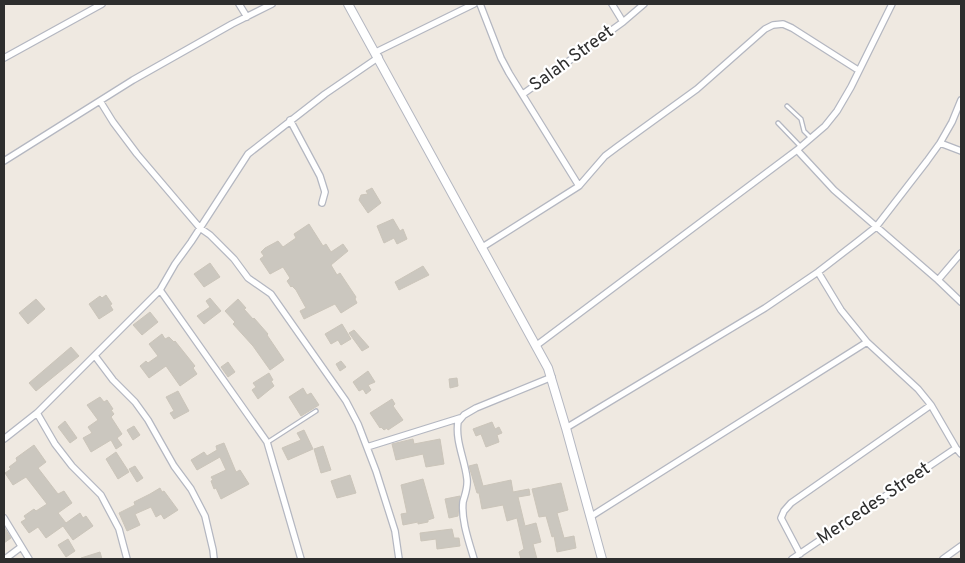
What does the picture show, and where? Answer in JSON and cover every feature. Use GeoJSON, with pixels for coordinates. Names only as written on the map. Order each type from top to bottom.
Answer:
{"type":"FeatureCollection","features":[{"type":"Feature","properties":{"kind":"street"},"geometry":{"type":"LineString","coordinates":[[4,58],[102,4]]}},
{"type":"Feature","properties":{"kind":"street"},"geometry":{"type":"LineString","coordinates":[[239,4],[247,17]]}},
{"type":"Feature","properties":{"kind":"street"},"geometry":{"type":"LineString","coordinates":[[4,161],[133,80],[272,4]]}},
{"type":"Feature","properties":{"kind":"street"},"geometry":{"type":"LineString","coordinates":[[348,4],[377,54],[481,248],[537,344],[552,377],[602,559]]}},
{"type":"Feature","properties":{"kind":"street"},"geometry":{"type":"LineString","coordinates":[[4,439],[37,413],[160,290],[242,160],[257,146],[377,54],[474,4]]}},
{"type":"Feature","properties":{"kind":"street"},"geometry":{"type":"LineString","coordinates":[[480,4],[501,58],[579,186]]}},
{"type":"Feature","properties":{"kind":"street"},"geometry":{"type":"LineString","coordinates":[[612,4],[623,22]]}},
{"type":"Feature","properties":{"kind":"street","name":"Salah Street"},"geometry":{"type":"LineString","coordinates":[[523,94],[623,22],[644,4]]}},
{"type":"Feature","properties":{"kind":"street"},"geometry":{"type":"LineString","coordinates":[[537,344],[812,139],[837,111],[852,87],[858,70],[892,4]]}},
{"type":"Feature","properties":{"kind":"street"},"geometry":{"type":"LineString","coordinates":[[481,248],[579,186],[605,156],[617,146],[697,89],[756,35],[773,25],[783,24],[792,28],[858,70]]}},
{"type":"Feature","properties":{"kind":"street"},"geometry":{"type":"LineString","coordinates":[[566,428],[765,308],[818,272],[876,227],[940,143],[952,122],[961,100]]}},
{"type":"Feature","properties":{"kind":"street"},"geometry":{"type":"LineString","coordinates":[[100,101],[122,135],[200,228],[210,234],[234,259],[244,274],[276,301],[346,401],[367,447],[395,531],[399,559]]}},
{"type":"Feature","properties":{"kind":"street"},"geometry":{"type":"LineString","coordinates":[[290,120],[320,176],[325,192],[322,203]]}},
{"type":"Feature","properties":{"kind":"street"},"geometry":{"type":"LineString","coordinates":[[940,143],[961,151]]}},
{"type":"Feature","properties":{"kind":"street"},"geometry":{"type":"LineString","coordinates":[[799,149],[834,190],[961,302]]}},
{"type":"Feature","properties":{"kind":"street"},"geometry":{"type":"LineString","coordinates":[[938,280],[961,253]]}},
{"type":"Feature","properties":{"kind":"street"},"geometry":{"type":"LineString","coordinates":[[818,272],[841,310],[867,342],[918,389],[931,405],[961,454]]}},
{"type":"Feature","properties":{"kind":"street"},"geometry":{"type":"LineString","coordinates":[[160,290],[267,442],[301,559]]}},
{"type":"Feature","properties":{"kind":"street"},"geometry":{"type":"LineString","coordinates":[[590,517],[867,342]]}},
{"type":"Feature","properties":{"kind":"street"},"geometry":{"type":"LineString","coordinates":[[95,356],[148,420],[174,466],[191,489],[204,516],[214,559]]}},
{"type":"Feature","properties":{"kind":"street"},"geometry":{"type":"LineString","coordinates":[[367,447],[460,418],[483,405],[552,377]]}},
{"type":"Feature","properties":{"kind":"street"},"geometry":{"type":"LineString","coordinates":[[800,554],[782,518],[784,511],[791,503],[931,405]]}},
{"type":"Feature","properties":{"kind":"street"},"geometry":{"type":"LineString","coordinates":[[37,413],[55,444],[72,466],[101,495],[119,529],[127,559]]}},
{"type":"Feature","properties":{"kind":"street"},"geometry":{"type":"LineString","coordinates":[[460,418],[457,426],[458,440],[467,479],[467,493],[463,501],[464,520],[474,559]]}},
{"type":"Feature","properties":{"kind":"street","name":"Mercedes Street"},"geometry":{"type":"LineString","coordinates":[[792,559],[956,448]]}},
{"type":"Feature","properties":{"kind":"street"},"geometry":{"type":"LineString","coordinates":[[4,518],[29,559]]}},
{"type":"Feature","properties":{"kind":"street"},"geometry":{"type":"LineString","coordinates":[[943,559],[961,546]]}},
{"type":"Feature","properties":{"kind":"street"},"geometry":{"type":"LineString","coordinates":[[5,559],[21,547]]}},
{"type":"Feature","properties":{"kind":"lane"},"geometry":{"type":"LineString","coordinates":[[787,106],[801,119],[804,131],[812,139]]}},
{"type":"Feature","properties":{"kind":"lane"},"geometry":{"type":"LineString","coordinates":[[778,123],[799,149]]}},
{"type":"Feature","properties":{"kind":"lane"},"geometry":{"type":"LineString","coordinates":[[267,442],[316,411]]}},
{"type":"Feature","properties":{"kind":"building"},"geometry":{"type":"Polygon","coordinates":[[[372,188],[381,203],[368,213],[359,200],[361,195],[368,194],[366,191],[372,188]]]}},
{"type":"Feature","properties":{"kind":"building"},"geometry":{"type":"Polygon","coordinates":[[[393,219],[400,231],[403,229],[407,239],[397,244],[394,238],[384,243],[377,226],[393,219]]]}},
{"type":"Feature","properties":{"kind":"building"},"geometry":{"type":"Polygon","coordinates":[[[309,224],[323,246],[326,244],[331,252],[343,244],[348,251],[331,265],[337,275],[340,273],[356,297],[357,303],[341,313],[335,304],[304,319],[300,311],[306,308],[296,290],[287,281],[290,278],[283,267],[270,274],[260,259],[264,256],[261,252],[265,248],[278,241],[283,247],[296,238],[294,234],[309,224]]]}},
{"type":"Feature","properties":{"kind":"building"},"geometry":{"type":"Polygon","coordinates":[[[210,263],[220,277],[204,287],[194,274],[210,263]]]}},
{"type":"Feature","properties":{"kind":"building"},"geometry":{"type":"Polygon","coordinates":[[[423,266],[429,275],[399,290],[395,282],[423,266]]]}},
{"type":"Feature","properties":{"kind":"building"},"geometry":{"type":"Polygon","coordinates":[[[106,295],[112,304],[110,305],[113,310],[99,319],[89,304],[100,296],[102,298],[106,295]]]}},
{"type":"Feature","properties":{"kind":"building"},"geometry":{"type":"Polygon","coordinates":[[[210,298],[221,311],[204,324],[197,316],[210,307],[206,301],[210,298]]]}},
{"type":"Feature","properties":{"kind":"building"},"geometry":{"type":"Polygon","coordinates":[[[36,299],[45,309],[28,324],[19,313],[36,299]]]}},
{"type":"Feature","properties":{"kind":"building"},"geometry":{"type":"Polygon","coordinates":[[[238,299],[246,308],[244,309],[268,334],[284,360],[270,370],[253,346],[233,324],[235,322],[225,311],[238,299]]]}},
{"type":"Feature","properties":{"kind":"building"},"geometry":{"type":"Polygon","coordinates":[[[150,312],[158,322],[142,335],[133,325],[150,312]]]}},
{"type":"Feature","properties":{"kind":"building"},"geometry":{"type":"Polygon","coordinates":[[[342,324],[351,339],[341,345],[338,340],[331,344],[325,334],[342,324]]]}},
{"type":"Feature","properties":{"kind":"building"},"geometry":{"type":"Polygon","coordinates":[[[354,330],[369,347],[362,351],[349,333],[354,330]]]}},
{"type":"Feature","properties":{"kind":"building"},"geometry":{"type":"Polygon","coordinates":[[[162,334],[165,339],[169,337],[175,341],[195,366],[193,368],[197,374],[180,386],[166,366],[149,378],[140,366],[158,356],[149,344],[162,334]]]}},
{"type":"Feature","properties":{"kind":"building"},"geometry":{"type":"Polygon","coordinates":[[[71,347],[79,356],[36,391],[29,383],[71,347]]]}},
{"type":"Feature","properties":{"kind":"building"},"geometry":{"type":"Polygon","coordinates":[[[341,361],[346,367],[340,371],[336,364],[341,361]]]}},
{"type":"Feature","properties":{"kind":"building"},"geometry":{"type":"Polygon","coordinates":[[[228,362],[235,372],[228,377],[221,367],[228,362]]]}},
{"type":"Feature","properties":{"kind":"building"},"geometry":{"type":"Polygon","coordinates":[[[368,371],[375,382],[368,385],[371,390],[366,394],[363,389],[359,391],[353,382],[368,371]]]}},
{"type":"Feature","properties":{"kind":"building"},"geometry":{"type":"Polygon","coordinates":[[[269,373],[274,386],[258,399],[252,390],[256,387],[253,383],[269,373]]]}},
{"type":"Feature","properties":{"kind":"building"},"geometry":{"type":"Polygon","coordinates":[[[457,378],[458,386],[450,388],[449,379],[457,378]]]}},
{"type":"Feature","properties":{"kind":"building"},"geometry":{"type":"Polygon","coordinates":[[[303,388],[307,395],[311,393],[319,405],[301,416],[289,397],[303,388]]]}},
{"type":"Feature","properties":{"kind":"building"},"geometry":{"type":"Polygon","coordinates":[[[178,391],[189,411],[174,419],[170,413],[174,411],[166,397],[178,391]]]}},
{"type":"Feature","properties":{"kind":"building"},"geometry":{"type":"Polygon","coordinates":[[[100,397],[104,402],[107,400],[113,409],[111,410],[114,414],[111,417],[122,434],[117,438],[122,445],[116,449],[111,440],[91,452],[83,438],[92,433],[88,427],[98,420],[87,405],[100,397]]]}},
{"type":"Feature","properties":{"kind":"building"},"geometry":{"type":"Polygon","coordinates":[[[392,399],[395,404],[393,406],[403,420],[388,430],[387,428],[384,430],[380,428],[370,413],[392,399]]]}},
{"type":"Feature","properties":{"kind":"building"},"geometry":{"type":"Polygon","coordinates":[[[65,421],[77,438],[70,443],[58,427],[65,421]]]}},
{"type":"Feature","properties":{"kind":"building"},"geometry":{"type":"Polygon","coordinates":[[[492,422],[495,429],[499,427],[502,433],[497,435],[499,442],[486,447],[481,434],[476,436],[473,429],[492,422]]]}},
{"type":"Feature","properties":{"kind":"building"},"geometry":{"type":"Polygon","coordinates":[[[134,426],[140,435],[133,440],[127,430],[134,426]]]}},
{"type":"Feature","properties":{"kind":"building"},"geometry":{"type":"Polygon","coordinates":[[[304,430],[313,449],[288,460],[282,448],[301,440],[297,433],[304,430]]]}},
{"type":"Feature","properties":{"kind":"building"},"geometry":{"type":"Polygon","coordinates":[[[413,439],[414,444],[440,439],[444,464],[426,467],[423,454],[396,460],[392,444],[413,439]]]}},
{"type":"Feature","properties":{"kind":"building"},"geometry":{"type":"Polygon","coordinates":[[[224,443],[236,472],[240,470],[249,484],[221,499],[211,481],[213,480],[211,477],[226,470],[220,457],[197,470],[191,460],[204,452],[207,456],[217,450],[216,446],[224,443]]]}},
{"type":"Feature","properties":{"kind":"building"},"geometry":{"type":"Polygon","coordinates":[[[34,445],[46,462],[38,468],[58,494],[64,491],[72,503],[58,513],[66,523],[80,513],[83,518],[86,516],[93,526],[73,540],[63,526],[46,538],[38,527],[29,533],[21,522],[26,519],[24,516],[34,509],[36,511],[47,504],[26,477],[13,485],[5,473],[17,461],[16,458],[34,445]]]}},
{"type":"Feature","properties":{"kind":"building"},"geometry":{"type":"Polygon","coordinates":[[[323,446],[331,470],[321,473],[314,449],[323,446]]]}},
{"type":"Feature","properties":{"kind":"building"},"geometry":{"type":"Polygon","coordinates":[[[116,452],[129,472],[118,479],[106,459],[116,452]]]}},
{"type":"Feature","properties":{"kind":"building"},"geometry":{"type":"Polygon","coordinates":[[[477,464],[483,486],[511,480],[513,492],[529,489],[530,495],[518,497],[525,526],[536,523],[541,542],[533,544],[537,559],[521,559],[519,552],[524,549],[517,518],[507,521],[503,505],[482,509],[479,493],[477,493],[469,466],[477,464]]]}},
{"type":"Feature","properties":{"kind":"building"},"geometry":{"type":"Polygon","coordinates":[[[135,466],[143,478],[137,482],[129,469],[135,466]]]}},
{"type":"Feature","properties":{"kind":"building"},"geometry":{"type":"Polygon","coordinates":[[[350,475],[356,493],[337,498],[331,481],[350,475]]]}},
{"type":"Feature","properties":{"kind":"building"},"geometry":{"type":"Polygon","coordinates":[[[423,479],[434,518],[428,520],[428,522],[403,525],[401,514],[407,513],[401,485],[423,479]]]}},
{"type":"Feature","properties":{"kind":"building"},"geometry":{"type":"Polygon","coordinates":[[[561,483],[568,510],[557,513],[564,538],[574,536],[576,548],[557,552],[554,536],[552,537],[546,516],[539,517],[532,489],[561,483]]]}},
{"type":"Feature","properties":{"kind":"building"},"geometry":{"type":"Polygon","coordinates":[[[160,488],[178,510],[164,519],[161,514],[156,517],[151,507],[135,514],[140,525],[127,531],[119,513],[135,505],[134,502],[160,488]]]}},
{"type":"Feature","properties":{"kind":"building"},"geometry":{"type":"Polygon","coordinates":[[[460,496],[458,516],[449,518],[445,499],[460,496]]]}},
{"type":"Feature","properties":{"kind":"building"},"geometry":{"type":"Polygon","coordinates":[[[4,527],[11,538],[4,543],[4,527]]]}},
{"type":"Feature","properties":{"kind":"building"},"geometry":{"type":"Polygon","coordinates":[[[452,529],[454,538],[459,538],[460,546],[437,549],[436,539],[421,541],[420,533],[452,529]]]}},
{"type":"Feature","properties":{"kind":"building"},"geometry":{"type":"Polygon","coordinates":[[[68,539],[75,551],[66,557],[58,545],[68,539]]]}},
{"type":"Feature","properties":{"kind":"building"},"geometry":{"type":"Polygon","coordinates":[[[100,552],[102,559],[81,559],[81,558],[100,552]]]}}]}
